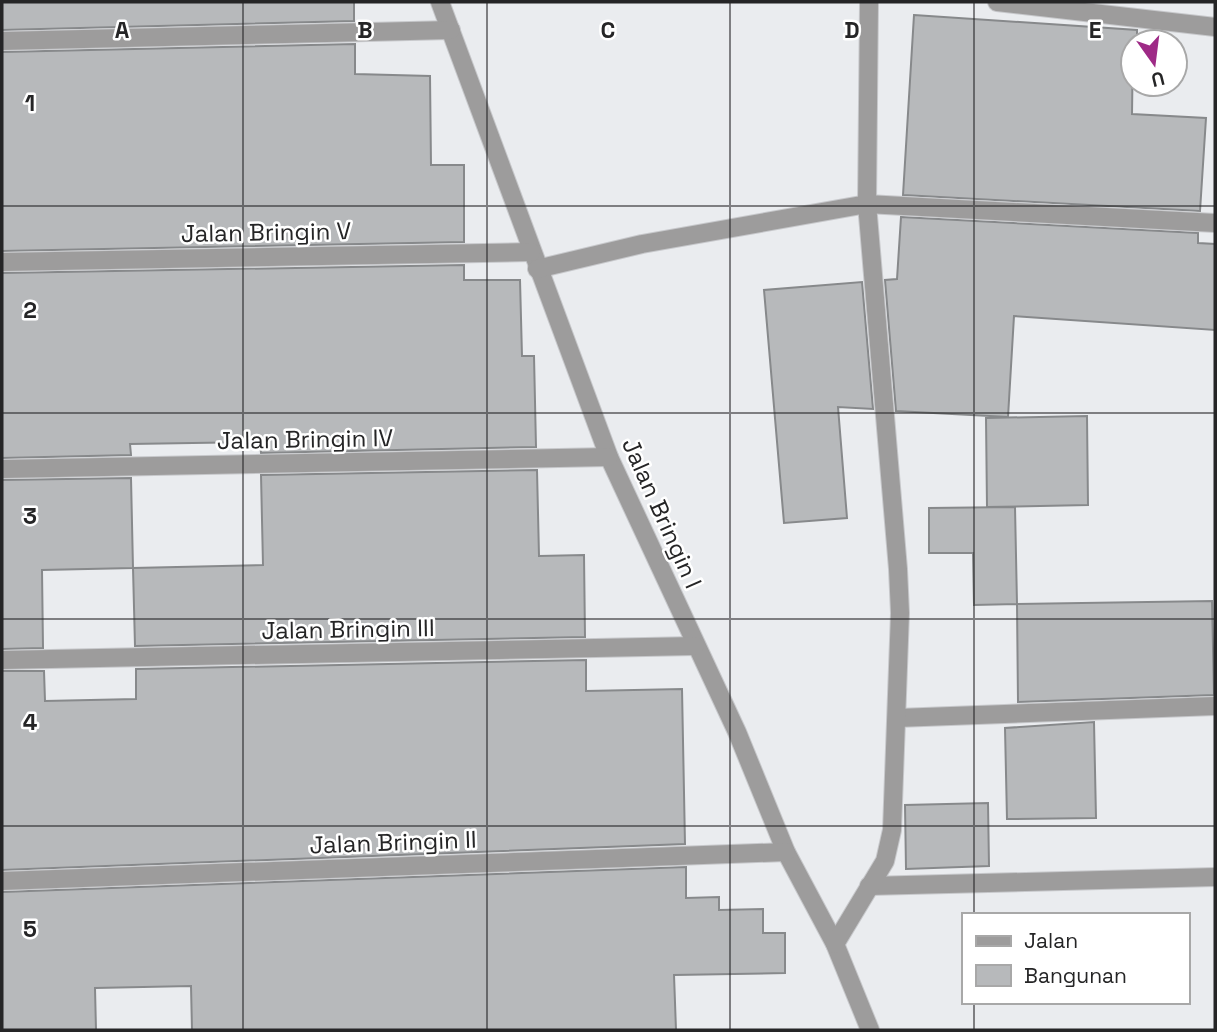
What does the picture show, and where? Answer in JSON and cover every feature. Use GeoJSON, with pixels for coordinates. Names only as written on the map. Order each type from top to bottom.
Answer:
{"type":"FeatureCollection","features":[{"type":"Feature","properties":{"kind":"street","name":"Jalan Bringin I"},"geometry":{"type":"LineString","coordinates":[[440,2],[530,252],[609,457],[737,733],[786,852],[835,944],[870,1030]]}},
{"type":"Feature","properties":{"kind":"street"},"geometry":{"type":"LineString","coordinates":[[835,944],[885,861],[891,838],[898,718],[898,569],[867,204],[869,2]]}},
{"type":"Feature","properties":{"kind":"street"},"geometry":{"type":"LineString","coordinates":[[997,2],[1215,27]]}},
{"type":"Feature","properties":{"kind":"street"},"geometry":{"type":"LineString","coordinates":[[2,41],[451,30]]}},
{"type":"Feature","properties":{"kind":"street"},"geometry":{"type":"LineString","coordinates":[[537,269],[642,244],[867,204],[1215,223]]}},
{"type":"Feature","properties":{"kind":"street","name":"Jalan Bringin V"},"geometry":{"type":"LineString","coordinates":[[2,262],[530,252]]}},
{"type":"Feature","properties":{"kind":"street","name":"Jalan Bringin IV"},"geometry":{"type":"LineString","coordinates":[[2,469],[609,457]]}},
{"type":"Feature","properties":{"kind":"street","name":"Jalan Bringin III"},"geometry":{"type":"LineString","coordinates":[[2,660],[695,646]]}},
{"type":"Feature","properties":{"kind":"street"},"geometry":{"type":"LineString","coordinates":[[898,718],[1215,706]]}},
{"type":"Feature","properties":{"kind":"street","name":"Jalan Bringin II"},"geometry":{"type":"LineString","coordinates":[[2,881],[786,852]]}},
{"type":"Feature","properties":{"kind":"street"},"geometry":{"type":"LineString","coordinates":[[869,886],[1215,877]]}},
{"type":"Feature","properties":{"kind":"building"},"geometry":{"type":"Polygon","coordinates":[[[2,2],[354,2],[354,21],[2,30],[2,2]]]}},
{"type":"Feature","properties":{"kind":"building"},"geometry":{"type":"Polygon","coordinates":[[[914,15],[1119,29],[1119,98],[1132,98],[1132,114],[1206,118],[1200,211],[903,195],[914,15]]]}},
{"type":"Feature","properties":{"kind":"building"},"geometry":{"type":"Polygon","coordinates":[[[355,44],[355,74],[430,76],[431,165],[464,165],[464,242],[2,251],[2,52],[355,44]]]}},
{"type":"Feature","properties":{"kind":"building"},"geometry":{"type":"Polygon","coordinates":[[[901,217],[1198,233],[1198,243],[1215,244],[1215,330],[1014,316],[1008,417],[896,411],[885,280],[897,279],[901,217]]]}},
{"type":"Feature","properties":{"kind":"building"},"geometry":{"type":"Polygon","coordinates":[[[464,265],[464,280],[520,280],[522,356],[534,356],[536,447],[261,453],[260,442],[130,444],[131,455],[2,458],[2,273],[464,265]]]}},
{"type":"Feature","properties":{"kind":"building"},"geometry":{"type":"Polygon","coordinates":[[[862,282],[873,409],[838,407],[847,518],[784,523],[764,290],[862,282]]]}},
{"type":"Feature","properties":{"kind":"building"},"geometry":{"type":"Polygon","coordinates":[[[1087,416],[1088,505],[987,507],[986,418],[1087,416]]]}},
{"type":"Feature","properties":{"kind":"building"},"geometry":{"type":"Polygon","coordinates":[[[537,470],[539,556],[584,555],[585,637],[135,646],[133,568],[263,565],[261,475],[537,470]]]}},
{"type":"Feature","properties":{"kind":"building"},"geometry":{"type":"Polygon","coordinates":[[[131,478],[133,568],[42,570],[43,648],[2,649],[2,480],[131,478]]]}},
{"type":"Feature","properties":{"kind":"building"},"geometry":{"type":"Polygon","coordinates":[[[1015,507],[1017,604],[974,605],[973,553],[929,553],[929,508],[1015,507]]]}},
{"type":"Feature","properties":{"kind":"building"},"geometry":{"type":"Polygon","coordinates":[[[1212,601],[1214,695],[1018,702],[1017,604],[1212,601]]]}},
{"type":"Feature","properties":{"kind":"building"},"geometry":{"type":"Polygon","coordinates":[[[586,660],[586,691],[682,689],[685,844],[2,870],[2,671],[44,671],[45,701],[136,699],[136,669],[586,660]]]}},
{"type":"Feature","properties":{"kind":"building"},"geometry":{"type":"Polygon","coordinates":[[[1094,722],[1096,818],[1007,819],[1005,728],[1094,722]]]}},
{"type":"Feature","properties":{"kind":"building"},"geometry":{"type":"Polygon","coordinates":[[[988,803],[989,866],[906,869],[905,805],[988,803]]]}},
{"type":"Feature","properties":{"kind":"building"},"geometry":{"type":"Polygon","coordinates":[[[686,867],[686,898],[719,897],[719,910],[763,909],[763,933],[785,933],[785,973],[674,975],[676,1030],[192,1030],[191,986],[95,988],[96,1030],[2,1030],[2,892],[686,867]]]}}]}
